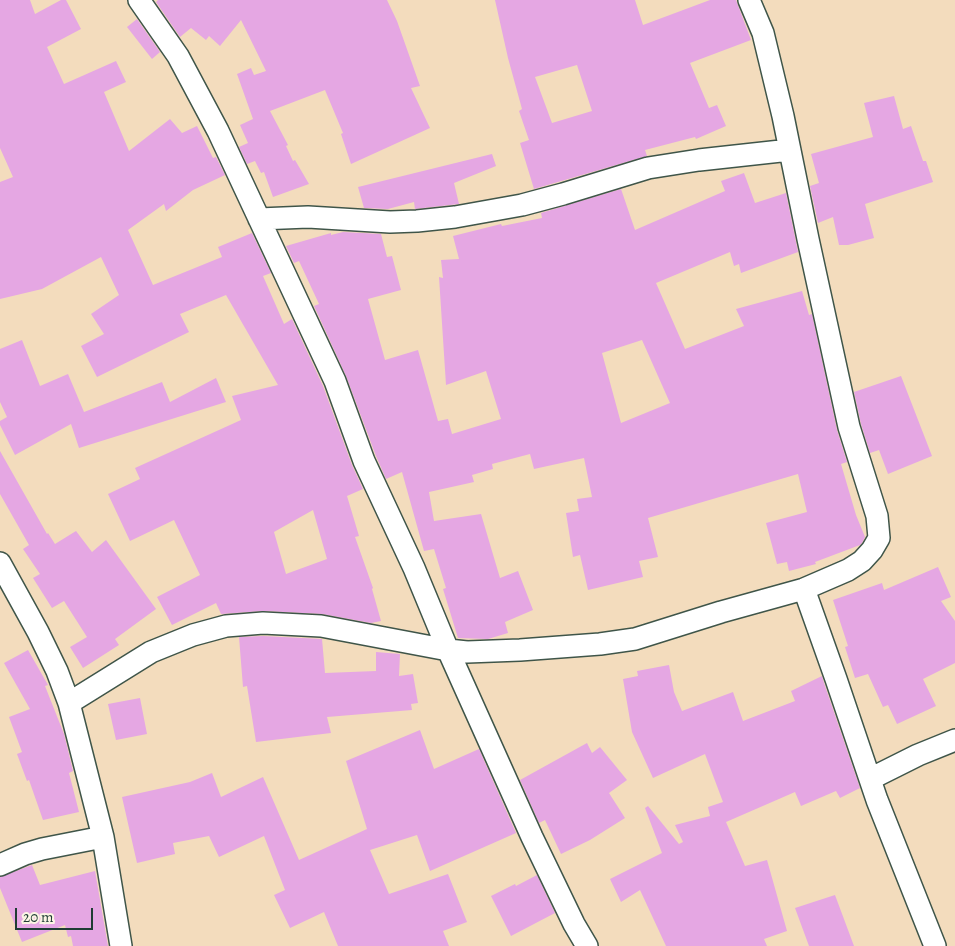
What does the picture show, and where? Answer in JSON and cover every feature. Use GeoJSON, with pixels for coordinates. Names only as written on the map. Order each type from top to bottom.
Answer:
{"type":"FeatureCollection","features":[{"type":"Feature","properties":{"kind":"street"},"geometry":{"type":"LineString","coordinates":[[138,0],[178,56],[198,91],[259,219],[335,381],[364,461],[414,568],[448,650],[532,837],[574,924],[587,946]]}},
{"type":"Feature","properties":{"kind":"street"},"geometry":{"type":"LineString","coordinates":[[69,703],[151,652],[226,626],[263,623],[321,626],[448,650],[484,652],[600,644],[635,639],[804,589],[848,570],[862,561],[872,550],[879,538],[877,516],[849,427],[783,116],[763,33],[750,0]]}},
{"type":"Feature","properties":{"kind":"street"},"geometry":{"type":"LineString","coordinates":[[259,219],[308,217],[390,222],[455,217],[522,205],[648,168],[699,160],[790,150]]}},
{"type":"Feature","properties":{"kind":"street"},"geometry":{"type":"LineString","coordinates":[[0,563],[38,632],[63,685],[69,703],[103,837],[121,946]]}},
{"type":"Feature","properties":{"kind":"street"},"geometry":{"type":"LineString","coordinates":[[804,589],[888,829],[935,946]]}},
{"type":"Feature","properties":{"kind":"street"},"geometry":{"type":"LineString","coordinates":[[870,779],[918,755],[955,740]]}},
{"type":"Feature","properties":{"kind":"street"},"geometry":{"type":"LineString","coordinates":[[0,865],[42,849],[103,837]]}},
{"type":"Feature","properties":{"kind":"building"},"geometry":{"type":"Polygon","coordinates":[[[0,0],[30,0],[35,14],[61,0],[66,0],[81,29],[47,47],[64,84],[116,61],[126,82],[104,92],[129,151],[170,119],[182,133],[197,126],[213,158],[216,157],[225,175],[193,190],[166,211],[164,204],[128,230],[153,285],[222,257],[218,247],[252,233],[271,273],[263,276],[284,324],[292,319],[323,386],[352,465],[363,489],[347,496],[359,536],[355,537],[373,588],[381,621],[371,623],[322,614],[264,611],[221,614],[216,603],[172,625],[157,597],[200,575],[174,520],[130,541],[108,494],[140,479],[135,468],[241,420],[232,396],[278,385],[226,295],[180,314],[189,332],[97,377],[81,346],[104,334],[91,314],[119,295],[101,257],[42,289],[0,299],[0,182],[13,177],[0,148],[0,0]],[[313,510],[274,532],[286,574],[327,559],[313,510]]]}},
{"type":"Feature","properties":{"kind":"building"},"geometry":{"type":"Polygon","coordinates":[[[158,0],[387,0],[397,21],[420,86],[411,88],[430,128],[351,164],[341,134],[343,133],[325,90],[270,111],[288,145],[286,146],[293,161],[295,160],[309,184],[273,197],[264,172],[261,173],[255,161],[247,164],[239,147],[248,143],[240,125],[253,119],[237,74],[251,68],[254,75],[266,71],[241,20],[220,46],[209,36],[206,40],[191,28],[180,37],[156,2],[158,0]]]}},
{"type":"Feature","properties":{"kind":"building"},"geometry":{"type":"Polygon","coordinates":[[[495,0],[635,0],[643,25],[710,0],[736,0],[751,40],[690,63],[709,108],[717,105],[726,126],[696,139],[695,137],[645,150],[647,156],[534,189],[520,143],[529,140],[519,111],[522,109],[495,0]],[[577,65],[535,77],[552,123],[592,111],[577,65]]]}},
{"type":"Feature","properties":{"kind":"building"},"geometry":{"type":"Polygon","coordinates":[[[137,19],[160,52],[152,59],[127,27],[137,19]]]}},
{"type":"Feature","properties":{"kind":"building"},"geometry":{"type":"Polygon","coordinates":[[[894,96],[903,129],[911,126],[923,161],[926,161],[933,182],[865,204],[874,238],[848,245],[839,245],[833,217],[818,223],[810,186],[819,183],[811,154],[873,137],[864,103],[894,96]]]}},
{"type":"Feature","properties":{"kind":"building"},"geometry":{"type":"Polygon","coordinates":[[[492,154],[496,166],[454,183],[459,204],[415,209],[414,202],[388,209],[364,208],[358,187],[492,154]]]}},
{"type":"Feature","properties":{"kind":"building"},"geometry":{"type":"Polygon","coordinates":[[[744,173],[755,203],[786,193],[798,252],[741,273],[739,264],[734,266],[730,252],[656,283],[685,349],[744,326],[736,309],[802,291],[809,315],[812,314],[837,430],[847,462],[841,464],[856,515],[865,537],[862,543],[815,562],[816,564],[789,571],[787,562],[777,564],[766,523],[807,512],[798,474],[648,518],[658,557],[639,561],[643,577],[588,590],[580,555],[573,557],[566,513],[579,511],[577,499],[592,497],[584,458],[534,469],[530,454],[492,464],[493,469],[472,475],[474,482],[429,492],[434,521],[481,514],[500,578],[518,571],[533,610],[505,622],[508,633],[488,639],[458,638],[443,589],[446,588],[434,549],[424,551],[402,472],[386,479],[346,376],[314,306],[319,304],[299,261],[294,263],[286,246],[331,233],[331,235],[343,232],[381,234],[387,257],[392,256],[401,290],[368,299],[385,360],[418,350],[438,421],[448,419],[452,434],[501,419],[486,371],[446,385],[439,277],[443,278],[441,260],[459,259],[453,236],[501,224],[502,226],[542,218],[541,213],[621,189],[635,230],[725,191],[721,181],[744,173]],[[642,340],[602,353],[621,423],[670,403],[642,340]]]}},
{"type":"Feature","properties":{"kind":"building"},"geometry":{"type":"Polygon","coordinates":[[[22,340],[40,386],[68,374],[84,412],[162,382],[170,402],[216,378],[226,402],[79,448],[71,424],[15,455],[0,425],[0,421],[7,417],[0,402],[0,349],[22,340]]]}},
{"type":"Feature","properties":{"kind":"building"},"geometry":{"type":"Polygon","coordinates":[[[901,376],[932,456],[888,474],[879,450],[870,453],[854,392],[901,376]]]}},
{"type":"Feature","properties":{"kind":"building"},"geometry":{"type":"Polygon","coordinates":[[[0,451],[47,534],[55,544],[76,531],[92,552],[106,540],[156,609],[115,639],[119,645],[83,668],[70,647],[87,637],[64,601],[52,608],[33,578],[40,574],[23,549],[29,545],[0,494],[0,451]]]}},
{"type":"Feature","properties":{"kind":"building"},"geometry":{"type":"Polygon","coordinates":[[[938,567],[951,597],[941,601],[955,621],[955,663],[923,679],[936,706],[897,724],[888,705],[883,707],[868,674],[855,678],[845,647],[848,646],[833,600],[882,583],[884,590],[938,567]]]}},
{"type":"Feature","properties":{"kind":"building"},"geometry":{"type":"Polygon","coordinates":[[[263,636],[322,639],[325,673],[376,671],[376,652],[400,654],[399,676],[413,674],[418,703],[411,704],[412,710],[327,717],[331,733],[256,742],[247,686],[243,687],[239,637],[263,636]]]}},
{"type":"Feature","properties":{"kind":"building"},"geometry":{"type":"Polygon","coordinates":[[[28,650],[48,685],[45,686],[64,734],[73,771],[69,773],[79,812],[43,820],[29,780],[27,781],[17,754],[22,752],[9,717],[30,709],[4,663],[28,650]]]}},
{"type":"Feature","properties":{"kind":"building"},"geometry":{"type":"Polygon","coordinates":[[[669,665],[674,692],[682,711],[733,692],[743,721],[795,701],[791,691],[822,676],[860,788],[840,798],[836,791],[801,806],[795,792],[726,822],[745,866],[767,860],[787,931],[764,939],[767,946],[666,946],[640,890],[621,902],[610,879],[662,853],[645,808],[648,806],[679,844],[683,842],[675,825],[710,816],[708,807],[723,802],[705,754],[653,778],[632,732],[623,679],[638,676],[637,671],[669,665]]]}},
{"type":"Feature","properties":{"kind":"building"},"geometry":{"type":"Polygon","coordinates":[[[140,698],[147,734],[116,740],[108,704],[140,698]]]}},
{"type":"Feature","properties":{"kind":"building"},"geometry":{"type":"Polygon","coordinates":[[[420,730],[434,769],[479,749],[516,833],[430,871],[417,835],[370,850],[389,894],[448,874],[467,922],[443,931],[449,946],[338,946],[324,912],[290,928],[274,895],[285,890],[264,836],[219,857],[209,836],[173,843],[175,854],[137,863],[122,797],[190,782],[212,773],[221,797],[263,777],[299,860],[367,829],[346,761],[420,730]]]}},
{"type":"Feature","properties":{"kind":"building"},"geometry":{"type":"Polygon","coordinates":[[[587,743],[592,753],[600,747],[627,780],[609,793],[625,818],[590,840],[561,854],[545,820],[539,823],[520,780],[587,743]]]}},
{"type":"Feature","properties":{"kind":"building"},"geometry":{"type":"Polygon","coordinates":[[[32,865],[40,885],[95,871],[108,946],[73,946],[71,936],[68,937],[65,925],[22,942],[0,888],[0,877],[32,865]]]}},
{"type":"Feature","properties":{"kind":"building"},"geometry":{"type":"Polygon","coordinates":[[[537,875],[555,913],[511,936],[491,896],[537,875]]]}},
{"type":"Feature","properties":{"kind":"building"},"geometry":{"type":"Polygon","coordinates":[[[835,895],[854,946],[809,946],[795,908],[835,895]]]}}]}
